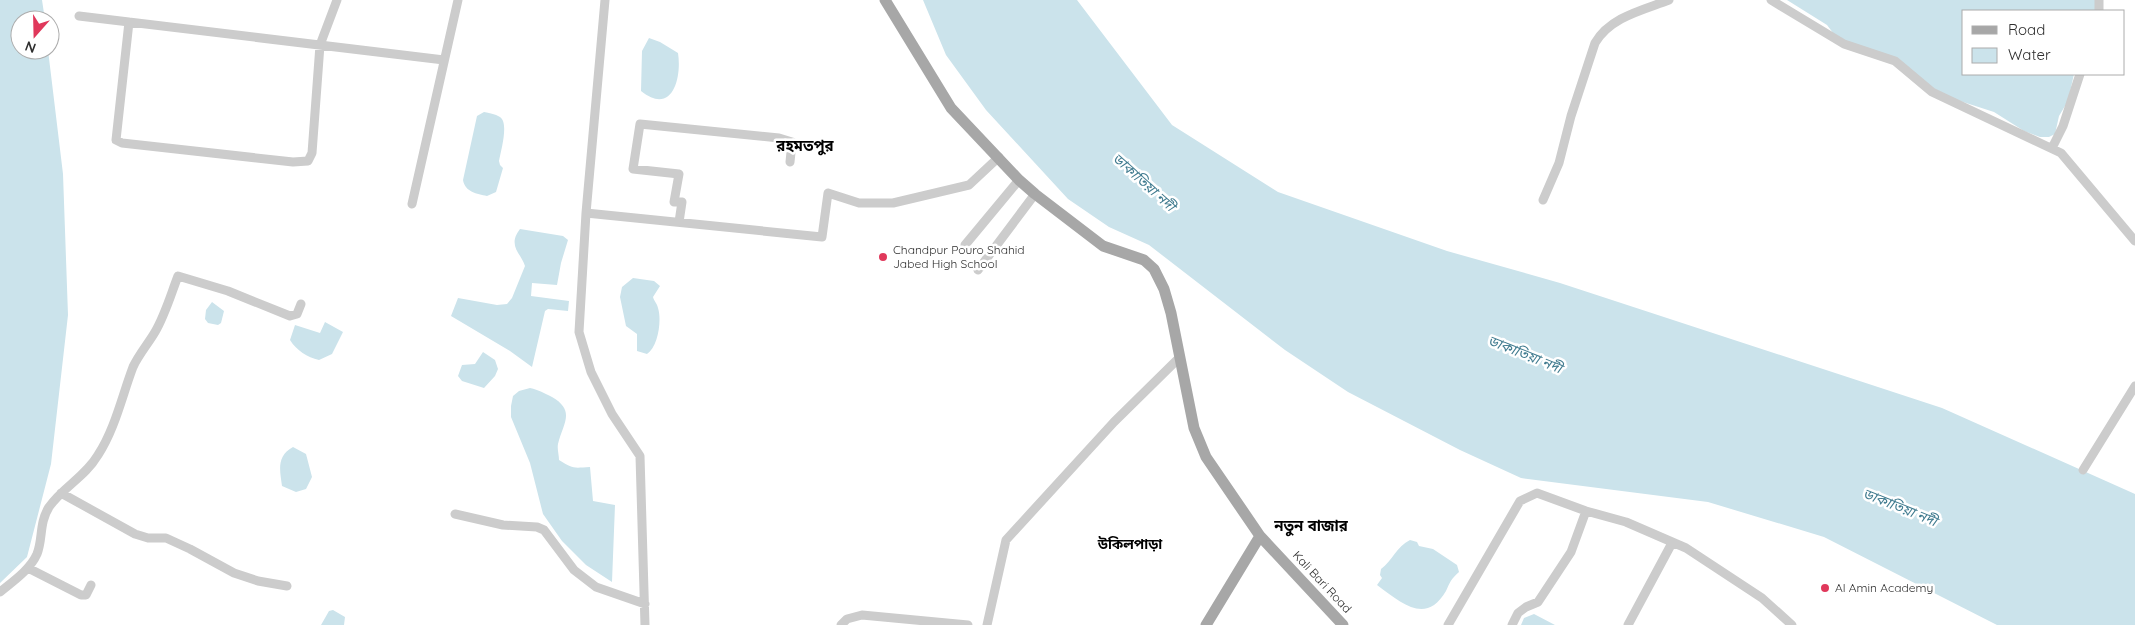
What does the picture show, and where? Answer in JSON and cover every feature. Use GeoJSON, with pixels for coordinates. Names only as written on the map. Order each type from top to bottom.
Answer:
{"type":"FeatureCollection","features":[{"type":"Feature","properties":{"kind":"main road","name":"Kali Bari Road"},"geometry":{"type":"LineString","coordinates":[[885,0],[951,108],[1019,180],[1103,246],[1144,260],[1154,269],[1160,278],[1169,305],[1194,428],[1210,465],[1260,536],[1343,625]]}},
{"type":"Feature","properties":{"kind":"main road"},"geometry":{"type":"LineString","coordinates":[[1206,625],[1260,536]]}},
{"type":"Feature","properties":{"kind":"street"},"geometry":{"type":"LineString","coordinates":[[129,22],[116,140],[122,143],[292,162],[308,161],[312,154],[320,46],[337,0]]}},
{"type":"Feature","properties":{"kind":"street"},"geometry":{"type":"LineString","coordinates":[[412,204],[458,0]]}},
{"type":"Feature","properties":{"kind":"street"},"geometry":{"type":"LineString","coordinates":[[605,0],[586,213],[579,332],[591,372],[612,414],[640,456],[645,625]]}},
{"type":"Feature","properties":{"kind":"street"},"geometry":{"type":"LineString","coordinates":[[1543,200],[1559,163],[1571,116],[1595,42],[1601,32],[1620,19],[1669,0]]}},
{"type":"Feature","properties":{"kind":"street"},"geometry":{"type":"LineString","coordinates":[[1771,0],[1844,44],[1895,61],[1932,92],[2062,153],[2135,241]]}},
{"type":"Feature","properties":{"kind":"street"},"geometry":{"type":"LineString","coordinates":[[79,16],[444,60]]}},
{"type":"Feature","properties":{"kind":"street"},"geometry":{"type":"LineString","coordinates":[[2052,148],[2063,126],[2080,75]]}},
{"type":"Feature","properties":{"kind":"street"},"geometry":{"type":"LineString","coordinates":[[679,222],[682,202],[674,202],[679,174],[634,169],[640,124],[779,138],[792,142],[790,162]]}},
{"type":"Feature","properties":{"kind":"street"},"geometry":{"type":"LineString","coordinates":[[586,213],[822,237],[828,193],[859,203],[893,202],[969,186],[999,157]]}},
{"type":"Feature","properties":{"kind":"street"},"geometry":{"type":"LineString","coordinates":[[965,245],[1019,180]]}},
{"type":"Feature","properties":{"kind":"street"},"geometry":{"type":"LineString","coordinates":[[978,270],[1035,194]]}},
{"type":"Feature","properties":{"kind":"street"},"geometry":{"type":"LineString","coordinates":[[0,592],[28,568],[37,554],[41,524],[49,508],[60,493],[77,481],[99,455],[119,409],[134,367],[144,346],[155,332],[178,276],[238,294],[290,316],[297,314],[301,304]]}},
{"type":"Feature","properties":{"kind":"street"},"geometry":{"type":"LineString","coordinates":[[987,625],[1006,540],[1114,422],[1179,358]]}},
{"type":"Feature","properties":{"kind":"street"},"geometry":{"type":"LineString","coordinates":[[2083,470],[2135,386]]}},
{"type":"Feature","properties":{"kind":"street"},"geometry":{"type":"LineString","coordinates":[[60,493],[135,534],[148,538],[166,538],[234,573],[258,581],[287,586]]}},
{"type":"Feature","properties":{"kind":"street"},"geometry":{"type":"LineString","coordinates":[[1448,625],[1520,501],[1536,493],[1586,511],[1626,522],[1686,548],[1762,598],[1792,625]]}},
{"type":"Feature","properties":{"kind":"street"},"geometry":{"type":"LineString","coordinates":[[1512,625],[1518,613],[1538,602],[1571,552],[1586,511]]}},
{"type":"Feature","properties":{"kind":"street"},"geometry":{"type":"LineString","coordinates":[[455,514],[503,525],[537,527],[544,530],[574,570],[596,587],[645,604]]}},
{"type":"Feature","properties":{"kind":"street"},"geometry":{"type":"LineString","coordinates":[[1628,625],[1672,543]]}},
{"type":"Feature","properties":{"kind":"street"},"geometry":{"type":"LineString","coordinates":[[28,568],[81,595],[86,595],[91,585]]}},
{"type":"Feature","properties":{"kind":"street"},"geometry":{"type":"LineString","coordinates":[[841,625],[847,619],[862,615],[968,625]]}},
{"type":"Feature","properties":{"kind":"water"},"geometry":{"type":"Polygon","coordinates":[[[0,0],[42,0],[44,10],[10,10],[10,60],[49,60],[63,174],[68,315],[51,464],[27,557],[0,583],[0,0]]]}},
{"type":"Feature","properties":{"kind":"water","name":"ডাকাতিয়া নদী"},"geometry":{"type":"Polygon","coordinates":[[[923,0],[1077,0],[1172,125],[1278,192],[1447,251],[1560,283],[1942,408],[2135,494],[2135,625],[1997,625],[1824,537],[1708,502],[1521,478],[1460,450],[1348,392],[1285,350],[1149,245],[1109,227],[1068,199],[986,110],[946,55],[923,0]]]}},
{"type":"Feature","properties":{"kind":"water"},"geometry":{"type":"Polygon","coordinates":[[[1787,0],[2097,0],[2095,10],[1962,10],[1962,75],[2074,75],[2068,101],[2059,116],[2055,134],[2049,137],[2040,137],[2024,131],[1994,112],[1932,92],[1893,58],[1843,46],[1827,25],[1787,0]]]}},
{"type":"Feature","properties":{"kind":"water"},"geometry":{"type":"Polygon","coordinates":[[[649,38],[660,42],[678,53],[678,73],[673,91],[667,97],[660,99],[652,98],[641,91],[642,51],[649,38]]]}},
{"type":"Feature","properties":{"kind":"water"},"geometry":{"type":"Polygon","coordinates":[[[484,112],[500,117],[504,125],[503,144],[499,161],[503,168],[496,192],[487,196],[469,190],[463,180],[477,116],[484,112]]]}},
{"type":"Feature","properties":{"kind":"water"},"geometry":{"type":"Polygon","coordinates":[[[520,229],[563,236],[568,240],[557,285],[532,283],[531,296],[569,301],[568,311],[548,309],[545,311],[532,367],[510,351],[451,316],[458,298],[497,305],[507,304],[512,298],[525,266],[515,245],[516,235],[520,229]]]}},
{"type":"Feature","properties":{"kind":"water"},"geometry":{"type":"Polygon","coordinates":[[[633,278],[654,281],[660,286],[653,297],[658,306],[659,313],[658,333],[654,346],[647,354],[637,351],[637,334],[626,326],[620,297],[622,287],[633,278]]]}},
{"type":"Feature","properties":{"kind":"water"},"geometry":{"type":"Polygon","coordinates":[[[212,302],[224,311],[221,323],[218,325],[208,323],[205,319],[206,310],[212,302]]]}},
{"type":"Feature","properties":{"kind":"water"},"geometry":{"type":"Polygon","coordinates":[[[325,322],[343,332],[332,354],[319,360],[315,359],[299,350],[290,340],[295,325],[320,333],[325,322]]]}},
{"type":"Feature","properties":{"kind":"water"},"geometry":{"type":"Polygon","coordinates":[[[483,352],[495,360],[498,369],[495,376],[484,388],[462,381],[458,376],[462,365],[475,364],[483,352]]]}},
{"type":"Feature","properties":{"kind":"water"},"geometry":{"type":"Polygon","coordinates":[[[530,388],[552,397],[564,407],[566,418],[558,444],[559,460],[573,467],[590,467],[593,501],[615,505],[612,582],[586,565],[562,541],[543,514],[530,463],[511,417],[513,396],[519,391],[530,388]]]}},
{"type":"Feature","properties":{"kind":"water"},"geometry":{"type":"Polygon","coordinates":[[[293,447],[306,454],[312,477],[306,489],[296,492],[282,486],[280,469],[284,455],[293,447]]]}},
{"type":"Feature","properties":{"kind":"water"},"geometry":{"type":"Polygon","coordinates":[[[1410,540],[1417,542],[1419,546],[1433,549],[1457,565],[1459,572],[1452,579],[1438,601],[1430,607],[1422,609],[1405,604],[1377,585],[1382,578],[1380,575],[1381,569],[1410,540]]]}},
{"type":"Feature","properties":{"kind":"water"},"geometry":{"type":"Polygon","coordinates":[[[333,610],[345,617],[344,625],[321,625],[329,611],[333,610]]]}},
{"type":"Feature","properties":{"kind":"water"},"geometry":{"type":"Polygon","coordinates":[[[1534,614],[1555,625],[1521,625],[1524,618],[1534,614]]]}},
{"type":"Feature","properties":{"kind":"place","name":"Chandpur Pouro Shahid Jabed High School"},"geometry":{"type":"Point","coordinates":[883,257]}},
{"type":"Feature","properties":{"kind":"place","name":"Al Amin Academy"},"geometry":{"type":"Point","coordinates":[1825,588]}},
{"type":"Feature","properties":{"kind":"district","name":"রহমতপুর"},"geometry":{"type":"Point","coordinates":[805,146]}},
{"type":"Feature","properties":{"kind":"district","name":"নতুন বাজার"},"geometry":{"type":"Point","coordinates":[1311,526]}},
{"type":"Feature","properties":{"kind":"district","name":"উকিলপাড়া"},"geometry":{"type":"Point","coordinates":[1130,544]}}]}
